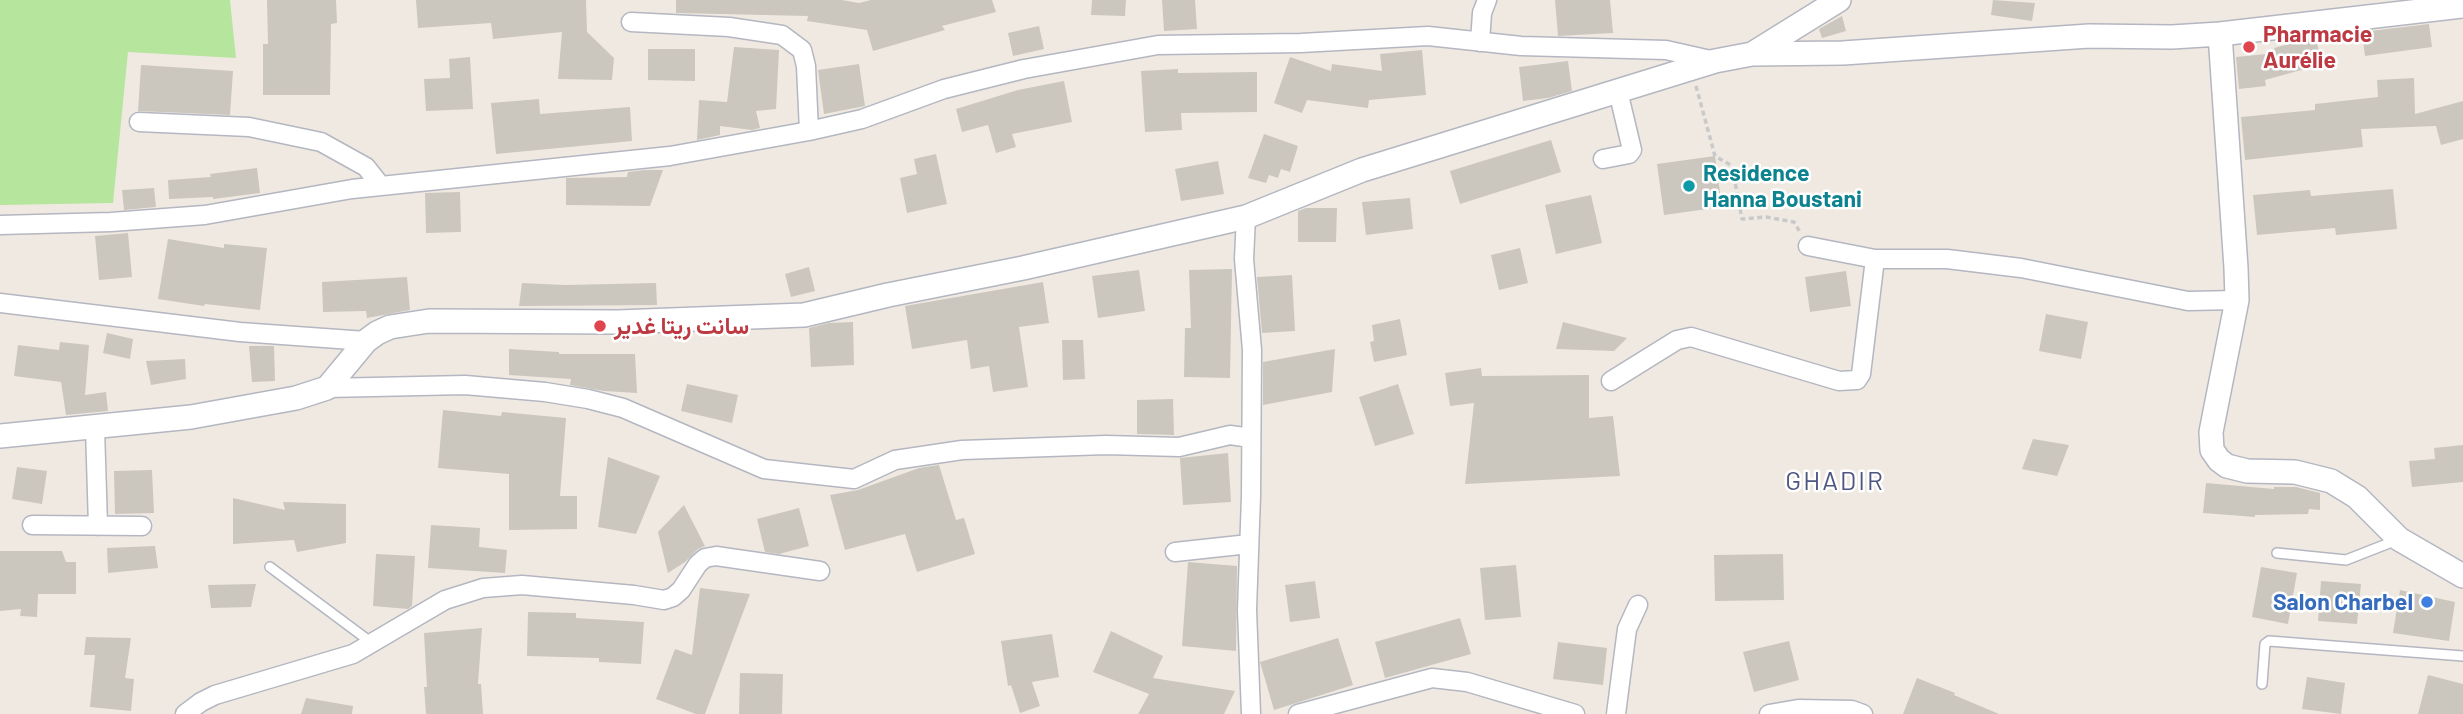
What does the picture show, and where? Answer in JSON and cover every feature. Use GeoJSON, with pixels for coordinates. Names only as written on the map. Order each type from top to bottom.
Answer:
{"type":"FeatureCollection","features":[{"type":"Feature","properties":{"kind":"street"},"geometry":{"type":"LineString","coordinates":[[1480,42],[1482,13],[1488,0]]}},
{"type":"Feature","properties":{"kind":"street"},"geometry":{"type":"LineString","coordinates":[[1752,54],[1839,0]]}},
{"type":"Feature","properties":{"kind":"street"},"geometry":{"type":"LineString","coordinates":[[327,388],[366,341],[376,332],[390,327],[429,321],[618,322],[804,315],[1246,217],[1362,170],[1691,68],[1752,54],[1843,53],[2089,36],[2172,37],[2220,34],[2463,6]]}},
{"type":"Feature","properties":{"kind":"street"},"geometry":{"type":"LineString","coordinates":[[631,22],[729,27],[782,35],[802,50],[806,66],[809,131]]}},
{"type":"Feature","properties":{"kind":"street"},"geometry":{"type":"LineString","coordinates":[[2220,34],[2237,300],[2211,432],[2212,450],[2227,466],[2247,471],[2295,472],[2331,481],[2357,497],[2399,539],[2463,576]]}},
{"type":"Feature","properties":{"kind":"street"},"geometry":{"type":"LineString","coordinates":[[0,225],[111,222],[205,215],[318,193],[670,156],[862,119],[944,89],[1024,69],[1158,45],[1301,43],[1428,36],[1521,46],[1666,50],[1715,61]]}},
{"type":"Feature","properties":{"kind":"street"},"geometry":{"type":"LineString","coordinates":[[1603,159],[1629,154],[1632,150],[1618,91]]}},
{"type":"Feature","properties":{"kind":"street"},"geometry":{"type":"LineString","coordinates":[[139,122],[249,127],[321,142],[366,167],[382,186]]}},
{"type":"Feature","properties":{"kind":"street"},"geometry":{"type":"LineString","coordinates":[[1246,217],[1244,259],[1252,350],[1247,610],[1251,714]]}},
{"type":"Feature","properties":{"kind":"street"},"geometry":{"type":"LineString","coordinates":[[1808,246],[1875,259],[1960,260],[2021,268],[2188,301],[2237,300]]}},
{"type":"Feature","properties":{"kind":"street"},"geometry":{"type":"LineString","coordinates":[[1611,381],[1677,340],[1691,337],[1839,381],[1857,380],[1861,374],[1875,259]]}},
{"type":"Feature","properties":{"kind":"street"},"geometry":{"type":"LineString","coordinates":[[0,303],[240,332],[366,341]]}},
{"type":"Feature","properties":{"kind":"street"},"geometry":{"type":"LineString","coordinates":[[0,436],[191,417],[255,407],[327,388],[464,385],[545,392],[588,399],[623,408],[764,469],[854,479],[895,460],[962,450],[1070,445],[1179,447],[1230,435],[1251,438]]}},
{"type":"Feature","properties":{"kind":"street"},"geometry":{"type":"LineString","coordinates":[[95,428],[98,526]]}},
{"type":"Feature","properties":{"kind":"street"},"geometry":{"type":"LineString","coordinates":[[32,525],[142,526]]}},
{"type":"Feature","properties":{"kind":"street"},"geometry":{"type":"LineString","coordinates":[[1175,552],[1249,544]]}},
{"type":"Feature","properties":{"kind":"street"},"geometry":{"type":"LineString","coordinates":[[185,714],[215,695],[354,654],[445,600],[483,588],[522,585],[664,600],[681,590],[698,564],[705,558],[716,555],[820,571]]}},
{"type":"Feature","properties":{"kind":"street"},"geometry":{"type":"LineString","coordinates":[[1616,714],[1627,629],[1638,604]]}},
{"type":"Feature","properties":{"kind":"street"},"geometry":{"type":"LineString","coordinates":[[1298,714],[1432,678],[1467,682],[1575,714]]}},
{"type":"Feature","properties":{"kind":"street"},"geometry":{"type":"LineString","coordinates":[[1769,714],[1798,709],[1852,710],[1863,714]]}},
{"type":"Feature","properties":{"kind":"lane"},"geometry":{"type":"LineString","coordinates":[[2277,553],[2346,560],[2399,539]]}},
{"type":"Feature","properties":{"kind":"lane"},"geometry":{"type":"LineString","coordinates":[[270,567],[373,644]]}},
{"type":"Feature","properties":{"kind":"lane"},"geometry":{"type":"LineString","coordinates":[[2262,684],[2266,642],[2463,656]]}},
{"type":"Feature","properties":{"kind":"path"},"geometry":{"type":"LineString","coordinates":[[1691,68],[1714,156],[1731,166],[1742,219],[1766,217],[1794,222],[1808,246]]}},
{"type":"Feature","properties":{"kind":"green space"},"geometry":{"type":"Polygon","coordinates":[[[0,0],[230,0],[236,58],[128,52],[113,203],[0,205],[0,0]]]}},
{"type":"Feature","properties":{"kind":"building"},"geometry":{"type":"Polygon","coordinates":[[[267,0],[336,0],[337,23],[331,24],[330,95],[263,95],[263,44],[268,44],[267,0]]]}},
{"type":"Feature","properties":{"kind":"building"},"geometry":{"type":"Polygon","coordinates":[[[416,0],[586,0],[587,32],[614,58],[612,80],[558,79],[562,32],[493,39],[491,23],[418,28],[416,0]]]}},
{"type":"Feature","properties":{"kind":"building"},"geometry":{"type":"Polygon","coordinates":[[[676,0],[842,0],[859,3],[871,0],[992,0],[996,12],[942,26],[945,30],[873,51],[867,30],[807,21],[808,16],[676,13],[676,0]]]}},
{"type":"Feature","properties":{"kind":"building"},"geometry":{"type":"Polygon","coordinates":[[[1092,0],[1126,0],[1125,16],[1091,15],[1092,0]]]}},
{"type":"Feature","properties":{"kind":"building"},"geometry":{"type":"Polygon","coordinates":[[[1162,0],[1195,0],[1197,29],[1164,31],[1162,0]]]}},
{"type":"Feature","properties":{"kind":"building"},"geometry":{"type":"Polygon","coordinates":[[[1555,0],[1610,0],[1613,33],[1558,36],[1555,0]]]}},
{"type":"Feature","properties":{"kind":"building"},"geometry":{"type":"Polygon","coordinates":[[[1993,0],[2035,3],[2032,21],[1991,15],[1993,0]]]}},
{"type":"Feature","properties":{"kind":"building"},"geometry":{"type":"Polygon","coordinates":[[[1842,16],[1846,31],[1822,38],[1819,29],[1842,16]]]}},
{"type":"Feature","properties":{"kind":"building"},"geometry":{"type":"Polygon","coordinates":[[[2429,24],[2432,47],[2365,56],[2362,32],[2429,24]]]}},
{"type":"Feature","properties":{"kind":"building"},"geometry":{"type":"Polygon","coordinates":[[[1039,26],[1044,49],[1013,56],[1008,33],[1039,26]]]}},
{"type":"Feature","properties":{"kind":"building"},"geometry":{"type":"Polygon","coordinates":[[[2315,37],[2322,61],[2304,63],[2305,69],[2265,80],[2266,86],[2239,89],[2236,57],[2276,53],[2274,48],[2315,37]]]}},
{"type":"Feature","properties":{"kind":"building"},"geometry":{"type":"Polygon","coordinates":[[[734,47],[779,50],[776,109],[756,111],[760,128],[752,130],[720,126],[720,135],[697,140],[699,100],[727,102],[734,47]]]}},
{"type":"Feature","properties":{"kind":"building"},"geometry":{"type":"Polygon","coordinates":[[[648,49],[695,49],[695,81],[648,80],[648,49]]]}},
{"type":"Feature","properties":{"kind":"building"},"geometry":{"type":"Polygon","coordinates":[[[1422,50],[1426,95],[1369,100],[1368,108],[1307,100],[1302,113],[1274,103],[1290,57],[1331,71],[1332,64],[1382,71],[1380,54],[1422,50]]]}},
{"type":"Feature","properties":{"kind":"building"},"geometry":{"type":"Polygon","coordinates":[[[470,57],[473,109],[426,111],[424,79],[450,78],[449,59],[470,57]]]}},
{"type":"Feature","properties":{"kind":"building"},"geometry":{"type":"Polygon","coordinates":[[[1568,61],[1572,91],[1523,101],[1519,67],[1568,61]]]}},
{"type":"Feature","properties":{"kind":"building"},"geometry":{"type":"Polygon","coordinates":[[[859,64],[865,106],[824,114],[818,70],[859,64]]]}},
{"type":"Feature","properties":{"kind":"building"},"geometry":{"type":"Polygon","coordinates":[[[141,65],[233,71],[230,115],[138,111],[141,65]]]}},
{"type":"Feature","properties":{"kind":"building"},"geometry":{"type":"Polygon","coordinates":[[[1178,69],[1178,73],[1257,72],[1257,112],[1181,113],[1182,130],[1145,132],[1141,71],[1178,69]]]}},
{"type":"Feature","properties":{"kind":"building"},"geometry":{"type":"Polygon","coordinates":[[[2414,78],[2415,114],[2463,101],[2463,139],[2441,145],[2436,126],[2361,129],[2363,147],[2245,160],[2241,117],[2315,110],[2315,104],[2378,97],[2377,80],[2414,78]]]}},
{"type":"Feature","properties":{"kind":"building"},"geometry":{"type":"Polygon","coordinates":[[[1064,81],[1072,122],[1012,134],[1016,147],[996,153],[988,125],[962,132],[956,109],[1018,90],[1064,81]]]}},
{"type":"Feature","properties":{"kind":"building"},"geometry":{"type":"Polygon","coordinates":[[[539,99],[540,114],[630,107],[632,141],[496,154],[491,103],[539,99]]]}},
{"type":"Feature","properties":{"kind":"building"},"geometry":{"type":"Polygon","coordinates":[[[1264,134],[1298,146],[1290,172],[1281,169],[1278,178],[1269,175],[1266,183],[1248,178],[1264,134]]]}},
{"type":"Feature","properties":{"kind":"building"},"geometry":{"type":"Polygon","coordinates":[[[1551,140],[1561,172],[1460,204],[1450,171],[1551,140]]]}},
{"type":"Feature","properties":{"kind":"building"},"geometry":{"type":"Polygon","coordinates":[[[936,154],[947,204],[907,213],[900,178],[917,174],[914,159],[936,154]]]}},
{"type":"Feature","properties":{"kind":"building","name":"Residence Hanna Boustani"},"geometry":{"type":"Polygon","coordinates":[[[1715,156],[1722,207],[1664,215],[1657,164],[1715,156]]]}},
{"type":"Feature","properties":{"kind":"building"},"geometry":{"type":"Polygon","coordinates":[[[1218,161],[1224,194],[1181,201],[1175,169],[1218,161]]]}},
{"type":"Feature","properties":{"kind":"building"},"geometry":{"type":"Polygon","coordinates":[[[257,168],[260,193],[213,199],[169,199],[168,180],[211,177],[210,174],[257,168]]]}},
{"type":"Feature","properties":{"kind":"building"},"geometry":{"type":"Polygon","coordinates":[[[663,170],[650,206],[566,205],[566,178],[627,177],[628,172],[663,170]]]}},
{"type":"Feature","properties":{"kind":"building"},"geometry":{"type":"Polygon","coordinates":[[[154,188],[156,207],[124,210],[122,190],[154,188]]]}},
{"type":"Feature","properties":{"kind":"building"},"geometry":{"type":"Polygon","coordinates":[[[2393,189],[2397,229],[2336,235],[2335,228],[2257,235],[2253,195],[2310,190],[2311,196],[2393,189]]]}},
{"type":"Feature","properties":{"kind":"building"},"geometry":{"type":"Polygon","coordinates":[[[460,192],[461,232],[426,233],[425,193],[460,192]]]}},
{"type":"Feature","properties":{"kind":"building"},"geometry":{"type":"Polygon","coordinates":[[[1591,195],[1602,243],[1556,254],[1545,205],[1591,195]]]}},
{"type":"Feature","properties":{"kind":"building"},"geometry":{"type":"Polygon","coordinates":[[[1410,198],[1413,229],[1366,235],[1362,202],[1410,198]]]}},
{"type":"Feature","properties":{"kind":"building"},"geometry":{"type":"Polygon","coordinates":[[[1306,208],[1337,208],[1336,242],[1298,242],[1298,211],[1306,208]]]}},
{"type":"Feature","properties":{"kind":"building"},"geometry":{"type":"Polygon","coordinates":[[[128,233],[132,277],[99,280],[95,236],[128,233]]]}},
{"type":"Feature","properties":{"kind":"building"},"geometry":{"type":"Polygon","coordinates":[[[168,239],[224,248],[224,244],[267,248],[260,310],[158,299],[168,239]]]}},
{"type":"Feature","properties":{"kind":"building"},"geometry":{"type":"Polygon","coordinates":[[[1520,248],[1528,283],[1499,290],[1491,255],[1520,248]]]}},
{"type":"Feature","properties":{"kind":"building"},"geometry":{"type":"Polygon","coordinates":[[[809,267],[815,291],[791,297],[785,274],[809,267]]]}},
{"type":"Feature","properties":{"kind":"building"},"geometry":{"type":"Polygon","coordinates":[[[1232,269],[1230,378],[1184,377],[1185,328],[1191,328],[1189,270],[1232,269]]]}},
{"type":"Feature","properties":{"kind":"building"},"geometry":{"type":"Polygon","coordinates":[[[1139,270],[1145,311],[1098,318],[1092,276],[1139,270]]]}},
{"type":"Feature","properties":{"kind":"building"},"geometry":{"type":"Polygon","coordinates":[[[1846,271],[1851,306],[1810,312],[1805,277],[1846,271]]]}},
{"type":"Feature","properties":{"kind":"building"},"geometry":{"type":"Polygon","coordinates":[[[1292,275],[1295,331],[1262,333],[1257,277],[1292,275]]]}},
{"type":"Feature","properties":{"kind":"building"},"geometry":{"type":"Polygon","coordinates":[[[407,277],[410,310],[367,318],[366,311],[323,312],[322,282],[407,277]]]}},
{"type":"Feature","properties":{"kind":"building"},"geometry":{"type":"Polygon","coordinates":[[[1043,282],[1049,323],[1019,327],[1028,387],[993,392],[989,366],[971,369],[967,340],[912,349],[905,306],[1043,282]]]}},
{"type":"Feature","properties":{"kind":"building"},"geometry":{"type":"Polygon","coordinates":[[[522,283],[656,283],[657,305],[519,306],[522,283]]]}},
{"type":"Feature","properties":{"kind":"building"},"geometry":{"type":"Polygon","coordinates":[[[2046,314],[2088,322],[2081,359],[2039,351],[2046,314]]]}},
{"type":"Feature","properties":{"kind":"building"},"geometry":{"type":"Polygon","coordinates":[[[1400,319],[1407,355],[1374,362],[1370,342],[1374,341],[1372,325],[1400,319]]]}},
{"type":"Feature","properties":{"kind":"building"},"geometry":{"type":"Polygon","coordinates":[[[853,322],[854,365],[811,367],[809,328],[829,323],[853,322]]]}},
{"type":"Feature","properties":{"kind":"building"},"geometry":{"type":"Polygon","coordinates":[[[1563,322],[1627,338],[1614,351],[1556,349],[1563,322]]]}},
{"type":"Feature","properties":{"kind":"building"},"geometry":{"type":"Polygon","coordinates":[[[107,333],[133,339],[130,359],[103,353],[107,333]]]}},
{"type":"Feature","properties":{"kind":"building"},"geometry":{"type":"Polygon","coordinates":[[[1062,340],[1083,340],[1085,379],[1063,380],[1062,340]]]}},
{"type":"Feature","properties":{"kind":"building"},"geometry":{"type":"Polygon","coordinates":[[[60,342],[89,345],[85,395],[106,392],[108,411],[66,415],[61,382],[14,376],[18,345],[59,350],[60,342]]]}},
{"type":"Feature","properties":{"kind":"building"},"geometry":{"type":"Polygon","coordinates":[[[249,346],[274,346],[275,381],[252,382],[249,346]]]}},
{"type":"Feature","properties":{"kind":"building"},"geometry":{"type":"Polygon","coordinates":[[[509,349],[559,354],[635,354],[637,393],[570,385],[571,379],[509,375],[509,349]]]}},
{"type":"Feature","properties":{"kind":"building"},"geometry":{"type":"Polygon","coordinates":[[[1335,349],[1332,392],[1263,405],[1263,362],[1335,349]]]}},
{"type":"Feature","properties":{"kind":"building"},"geometry":{"type":"Polygon","coordinates":[[[185,359],[186,379],[151,385],[146,361],[185,359]]]}},
{"type":"Feature","properties":{"kind":"building"},"geometry":{"type":"Polygon","coordinates":[[[1481,368],[1482,376],[1589,375],[1589,418],[1613,416],[1620,476],[1465,484],[1474,403],[1450,406],[1445,373],[1481,368]]]}},
{"type":"Feature","properties":{"kind":"building"},"geometry":{"type":"Polygon","coordinates":[[[687,384],[738,395],[732,423],[681,411],[687,384]]]}},
{"type":"Feature","properties":{"kind":"building"},"geometry":{"type":"Polygon","coordinates":[[[1398,384],[1414,434],[1375,446],[1359,397],[1398,384]]]}},
{"type":"Feature","properties":{"kind":"building"},"geometry":{"type":"Polygon","coordinates":[[[1173,399],[1174,435],[1137,434],[1137,400],[1173,399]]]}},
{"type":"Feature","properties":{"kind":"building"},"geometry":{"type":"Polygon","coordinates":[[[443,410],[501,416],[502,412],[566,418],[560,496],[577,496],[577,529],[509,530],[509,474],[438,468],[443,410]]]}},
{"type":"Feature","properties":{"kind":"building"},"geometry":{"type":"Polygon","coordinates":[[[2033,439],[2069,445],[2057,476],[2022,469],[2033,439]]]}},
{"type":"Feature","properties":{"kind":"building"},"geometry":{"type":"Polygon","coordinates":[[[2463,445],[2463,482],[2412,487],[2409,461],[2435,459],[2434,448],[2463,445]]]}},
{"type":"Feature","properties":{"kind":"building"},"geometry":{"type":"Polygon","coordinates":[[[1228,453],[1231,502],[1183,505],[1180,458],[1228,453]]]}},
{"type":"Feature","properties":{"kind":"building"},"geometry":{"type":"Polygon","coordinates":[[[608,457],[660,476],[636,534],[598,527],[608,457]]]}},
{"type":"Feature","properties":{"kind":"building"},"geometry":{"type":"Polygon","coordinates":[[[939,465],[956,520],[964,518],[975,554],[917,572],[905,534],[845,550],[830,495],[858,490],[919,468],[939,465]]]}},
{"type":"Feature","properties":{"kind":"building"},"geometry":{"type":"Polygon","coordinates":[[[17,467],[47,471],[42,504],[12,499],[17,467]]]}},
{"type":"Feature","properties":{"kind":"building"},"geometry":{"type":"Polygon","coordinates":[[[152,470],[154,513],[115,514],[114,471],[152,470]]]}},
{"type":"Feature","properties":{"kind":"building"},"geometry":{"type":"Polygon","coordinates":[[[2206,483],[2274,489],[2296,487],[2320,493],[2320,510],[2309,509],[2308,514],[2255,517],[2203,513],[2206,483]]]}},
{"type":"Feature","properties":{"kind":"building"},"geometry":{"type":"Polygon","coordinates":[[[233,498],[285,510],[283,502],[346,504],[346,543],[297,552],[294,540],[233,544],[233,498]]]}},
{"type":"Feature","properties":{"kind":"building"},"geometry":{"type":"Polygon","coordinates":[[[684,505],[705,546],[668,573],[658,532],[684,505]]]}},
{"type":"Feature","properties":{"kind":"building"},"geometry":{"type":"Polygon","coordinates":[[[799,508],[809,546],[779,554],[765,552],[757,519],[799,508]]]}},
{"type":"Feature","properties":{"kind":"building"},"geometry":{"type":"Polygon","coordinates":[[[431,525],[480,528],[479,547],[507,550],[505,573],[428,568],[431,525]]]}},
{"type":"Feature","properties":{"kind":"building"},"geometry":{"type":"Polygon","coordinates":[[[155,546],[158,568],[108,573],[107,548],[155,546]]]}},
{"type":"Feature","properties":{"kind":"building"},"geometry":{"type":"Polygon","coordinates":[[[0,551],[62,551],[66,562],[76,562],[76,594],[38,594],[37,617],[20,616],[21,609],[0,611],[0,551]]]}},
{"type":"Feature","properties":{"kind":"building"},"geometry":{"type":"Polygon","coordinates":[[[376,554],[415,556],[412,606],[408,609],[373,606],[376,554]]]}},
{"type":"Feature","properties":{"kind":"building"},"geometry":{"type":"Polygon","coordinates":[[[1783,554],[1784,600],[1715,601],[1714,555],[1783,554]]]}},
{"type":"Feature","properties":{"kind":"building"},"geometry":{"type":"Polygon","coordinates":[[[1188,562],[1237,566],[1236,651],[1182,646],[1188,562]]]}},
{"type":"Feature","properties":{"kind":"building"},"geometry":{"type":"Polygon","coordinates":[[[1516,565],[1521,617],[1485,620],[1480,568],[1516,565]]]}},
{"type":"Feature","properties":{"kind":"building"},"geometry":{"type":"Polygon","coordinates":[[[2261,567],[2297,573],[2288,624],[2252,617],[2261,567]]]}},
{"type":"Feature","properties":{"kind":"building"},"geometry":{"type":"Polygon","coordinates":[[[1315,581],[1320,618],[1290,622],[1285,585],[1315,581]]]}},
{"type":"Feature","properties":{"kind":"building"},"geometry":{"type":"Polygon","coordinates":[[[2321,581],[2361,584],[2357,624],[2318,621],[2321,581]]]}},
{"type":"Feature","properties":{"kind":"building"},"geometry":{"type":"Polygon","coordinates":[[[256,584],[251,607],[211,608],[208,585],[256,584]]]}},
{"type":"Feature","properties":{"kind":"building"},"geometry":{"type":"Polygon","coordinates":[[[700,588],[750,594],[705,714],[696,714],[656,699],[675,649],[692,655],[700,588]]]}},
{"type":"Feature","properties":{"kind":"building"},"geometry":{"type":"Polygon","coordinates":[[[2400,590],[2455,602],[2449,641],[2393,633],[2400,590]]]}},
{"type":"Feature","properties":{"kind":"building"},"geometry":{"type":"Polygon","coordinates":[[[528,612],[576,613],[576,618],[644,622],[641,664],[599,662],[599,658],[527,656],[528,612]]]}},
{"type":"Feature","properties":{"kind":"building"},"geometry":{"type":"Polygon","coordinates":[[[1460,618],[1471,654],[1385,678],[1375,642],[1460,618]]]}},
{"type":"Feature","properties":{"kind":"building"},"geometry":{"type":"Polygon","coordinates":[[[482,628],[478,684],[481,684],[483,714],[426,714],[424,633],[482,628]]]}},
{"type":"Feature","properties":{"kind":"building"},"geometry":{"type":"Polygon","coordinates":[[[1111,631],[1163,656],[1153,678],[1235,691],[1224,714],[1138,714],[1149,694],[1093,672],[1111,631]]]}},
{"type":"Feature","properties":{"kind":"building"},"geometry":{"type":"Polygon","coordinates":[[[1052,634],[1059,677],[1032,682],[1040,706],[1020,713],[1011,685],[1008,686],[1001,641],[1052,634]]]}},
{"type":"Feature","properties":{"kind":"building"},"geometry":{"type":"Polygon","coordinates":[[[86,637],[131,638],[125,678],[134,679],[131,711],[90,707],[95,655],[84,655],[86,637]]]}},
{"type":"Feature","properties":{"kind":"building"},"geometry":{"type":"Polygon","coordinates":[[[1338,638],[1353,685],[1274,710],[1260,662],[1338,638]]]}},
{"type":"Feature","properties":{"kind":"building"},"geometry":{"type":"Polygon","coordinates":[[[1789,641],[1799,680],[1754,692],[1743,652],[1789,641]]]}},
{"type":"Feature","properties":{"kind":"building"},"geometry":{"type":"Polygon","coordinates":[[[1558,642],[1607,648],[1603,685],[1553,679],[1558,642]]]}},
{"type":"Feature","properties":{"kind":"building"},"geometry":{"type":"Polygon","coordinates":[[[740,673],[783,674],[782,714],[739,714],[740,673]]]}},
{"type":"Feature","properties":{"kind":"building"},"geometry":{"type":"Polygon","coordinates":[[[2428,675],[2463,684],[2463,714],[2418,714],[2428,675]]]}},
{"type":"Feature","properties":{"kind":"building"},"geometry":{"type":"Polygon","coordinates":[[[2307,677],[2345,683],[2341,714],[2302,709],[2307,677]]]}},
{"type":"Feature","properties":{"kind":"building"},"geometry":{"type":"Polygon","coordinates":[[[1917,678],[1955,693],[1954,695],[1999,714],[1903,714],[1917,678]]]}},
{"type":"Feature","properties":{"kind":"building"},"geometry":{"type":"Polygon","coordinates":[[[306,698],[353,706],[352,714],[301,714],[306,698]]]}},
{"type":"Feature","properties":{"kind":"place","name":"Pharmacie Aurélie"},"geometry":{"type":"Point","coordinates":[2249,47]}},
{"type":"Feature","properties":{"kind":"place","name":"Residence Hanna Boustani"},"geometry":{"type":"Point","coordinates":[1689,186]}},
{"type":"Feature","properties":{"kind":"place","name":"سانت ريتا غدير"},"geometry":{"type":"Point","coordinates":[600,326]}},
{"type":"Feature","properties":{"kind":"place","name":"Salon Charbel"},"geometry":{"type":"Point","coordinates":[2427,602]}},
{"type":"Feature","properties":{"kind":"district","name":"GHADIR"},"geometry":{"type":"Point","coordinates":[1835,481]}}]}
